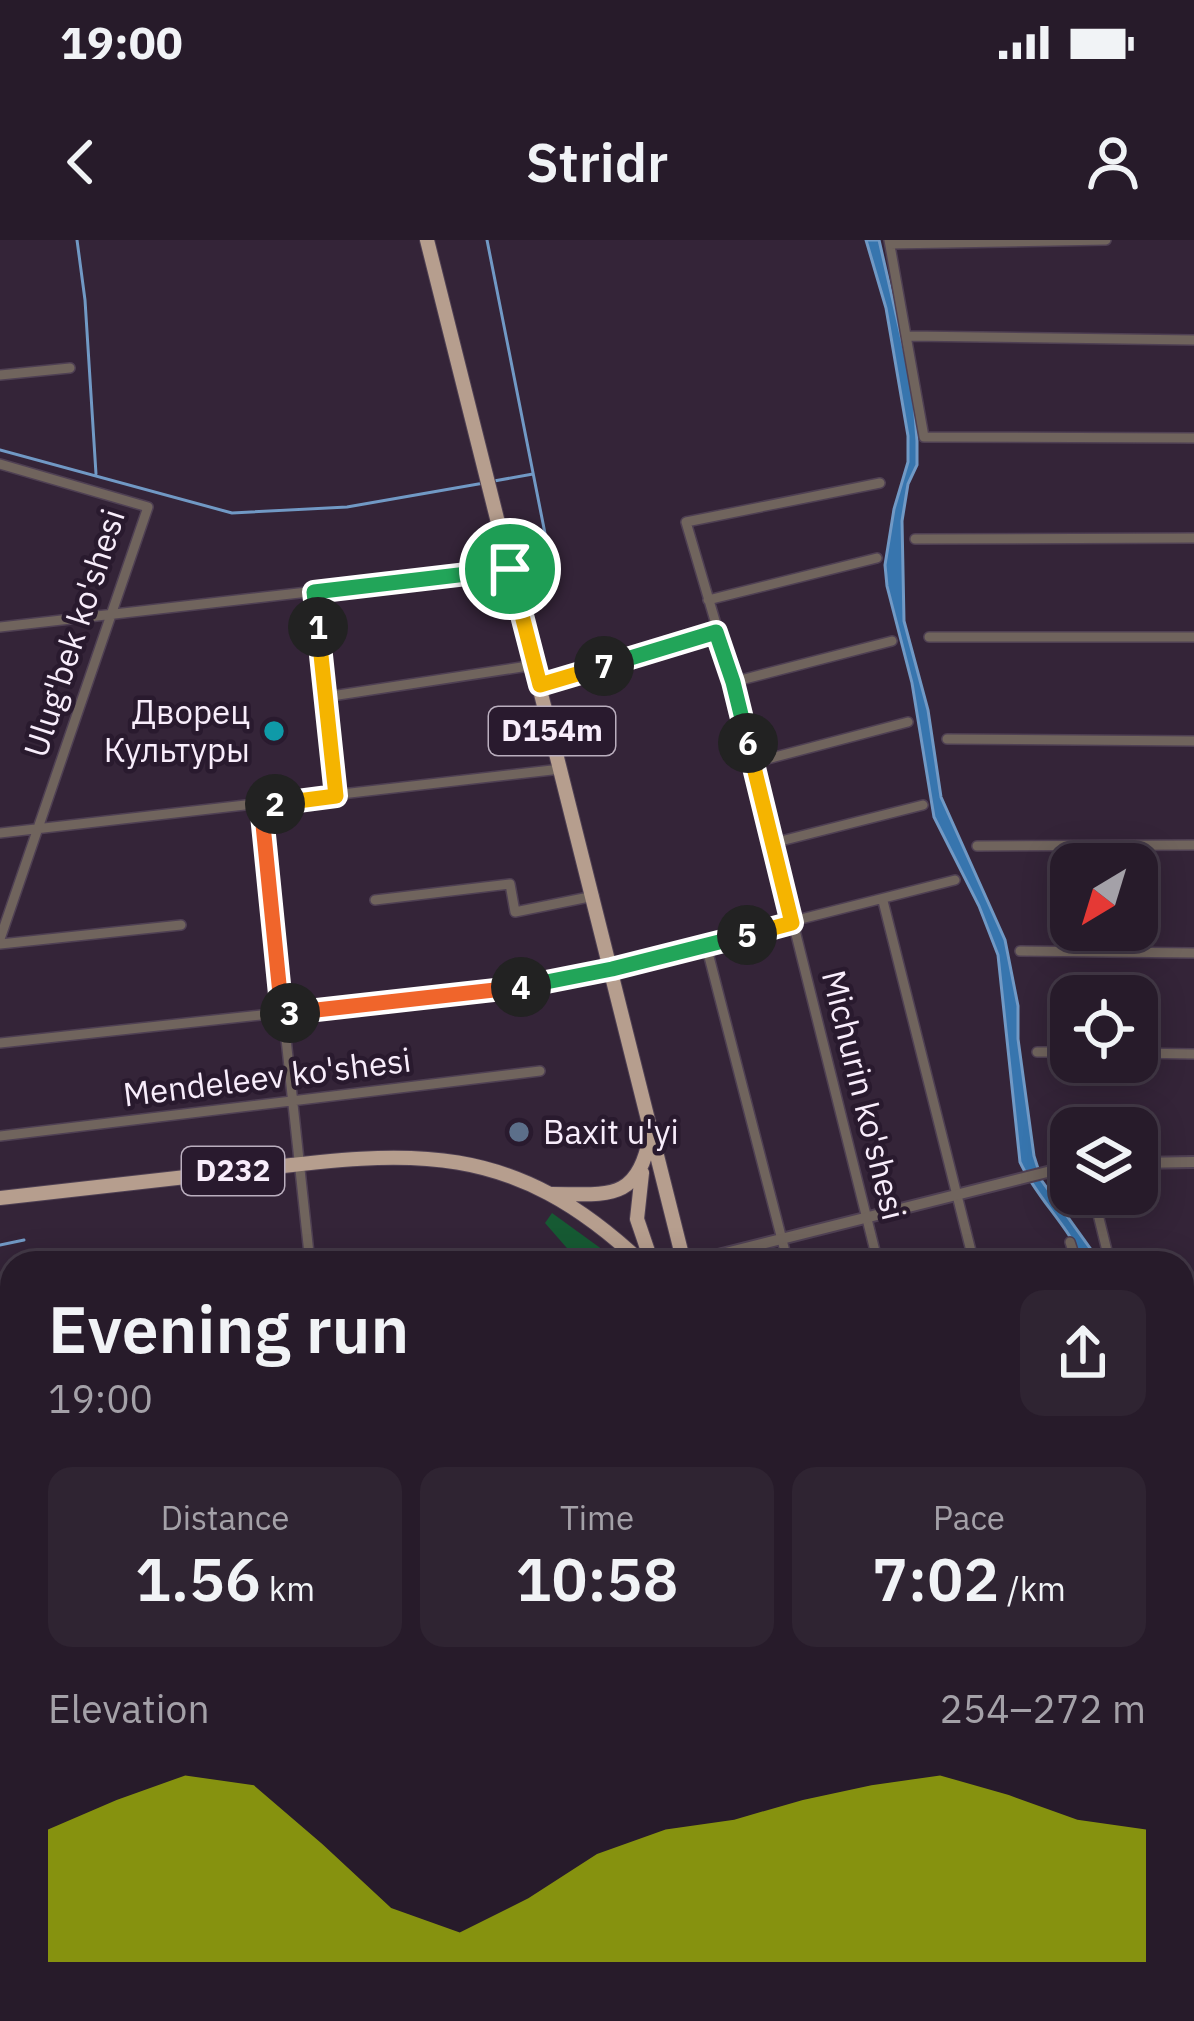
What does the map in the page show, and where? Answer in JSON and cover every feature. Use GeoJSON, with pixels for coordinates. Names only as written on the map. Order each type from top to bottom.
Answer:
{"type":"FeatureCollection","features":[{"type":"Feature","properties":{"kind":"main road","name":"D154m"},"geometry":{"type":"LineString","coordinates":[[428,240],[682,1251]]}},
{"type":"Feature","properties":{"kind":"main road"},"geometry":{"type":"LineString","coordinates":[[647,1251],[637,1220],[651,1131]]}},
{"type":"Feature","properties":{"kind":"main road","name":"D232"},"geometry":{"type":"LineString","coordinates":[[0,1198],[299,1163],[413,1155],[467,1162],[551,1194],[632,1251]]}},
{"type":"Feature","properties":{"kind":"main road"},"geometry":{"type":"LineString","coordinates":[[604,1195],[624,1189],[643,1168]]}},
{"type":"Feature","properties":{"kind":"main road"},"geometry":{"type":"LineString","coordinates":[[551,1194],[656,1200],[670,1210]]}},
{"type":"Feature","properties":{"kind":"street"},"geometry":{"type":"LineString","coordinates":[[1106,240],[889,242],[924,436],[1194,438]]}},
{"type":"Feature","properties":{"kind":"street"},"geometry":{"type":"LineString","coordinates":[[909,336],[1194,340]]}},
{"type":"Feature","properties":{"kind":"street"},"geometry":{"type":"LineString","coordinates":[[0,375],[70,368]]}},
{"type":"Feature","properties":{"kind":"street","name":"Ulug'bek ko'shesi"},"geometry":{"type":"LineString","coordinates":[[0,464],[148,507],[0,942]]}},
{"type":"Feature","properties":{"kind":"street","name":"Michurin ko'shesi"},"geometry":{"type":"LineString","coordinates":[[875,1251],[733,682],[686,523],[880,483]]}},
{"type":"Feature","properties":{"kind":"street"},"geometry":{"type":"LineString","coordinates":[[915,539],[1194,538]]}},
{"type":"Feature","properties":{"kind":"street"},"geometry":{"type":"LineString","coordinates":[[708,600],[877,558]]}},
{"type":"Feature","properties":{"kind":"street"},"geometry":{"type":"LineString","coordinates":[[0,628],[510,569]]}},
{"type":"Feature","properties":{"kind":"street"},"geometry":{"type":"LineString","coordinates":[[314,592],[336,796]]}},
{"type":"Feature","properties":{"kind":"street"},"geometry":{"type":"LineString","coordinates":[[540,685],[716,632]]}},
{"type":"Feature","properties":{"kind":"street"},"geometry":{"type":"LineString","coordinates":[[929,637],[1194,637]]}},
{"type":"Feature","properties":{"kind":"street"},"geometry":{"type":"LineString","coordinates":[[733,682],[892,641]]}},
{"type":"Feature","properties":{"kind":"street"},"geometry":{"type":"LineString","coordinates":[[325,697],[535,665]]}},
{"type":"Feature","properties":{"kind":"street"},"geometry":{"type":"LineString","coordinates":[[752,763],[908,722]]}},
{"type":"Feature","properties":{"kind":"street"},"geometry":{"type":"LineString","coordinates":[[947,739],[1194,741]]}},
{"type":"Feature","properties":{"kind":"street"},"geometry":{"type":"LineString","coordinates":[[0,833],[561,769]]}},
{"type":"Feature","properties":{"kind":"street"},"geometry":{"type":"LineString","coordinates":[[261,805],[309,1251]]}},
{"type":"Feature","properties":{"kind":"street"},"geometry":{"type":"LineString","coordinates":[[773,843],[923,805]]}},
{"type":"Feature","properties":{"kind":"street"},"geometry":{"type":"LineString","coordinates":[[977,846],[1194,844]]}},
{"type":"Feature","properties":{"kind":"street"},"geometry":{"type":"LineString","coordinates":[[0,1043],[540,985],[956,880]]}},
{"type":"Feature","properties":{"kind":"street"},"geometry":{"type":"LineString","coordinates":[[375,900],[510,884],[515,912],[593,896]]}},
{"type":"Feature","properties":{"kind":"street"},"geometry":{"type":"LineString","coordinates":[[883,901],[971,1251]]}},
{"type":"Feature","properties":{"kind":"street"},"geometry":{"type":"LineString","coordinates":[[0,942],[181,925]]}},
{"type":"Feature","properties":{"kind":"street"},"geometry":{"type":"LineString","coordinates":[[706,945],[785,1251]]}},
{"type":"Feature","properties":{"kind":"street"},"geometry":{"type":"LineString","coordinates":[[1020,951],[1194,953]]}},
{"type":"Feature","properties":{"kind":"street"},"geometry":{"type":"LineString","coordinates":[[1037,1052],[1050,1052]]}},
{"type":"Feature","properties":{"kind":"street"},"geometry":{"type":"LineString","coordinates":[[1158,1053],[1194,1054]]}},
{"type":"Feature","properties":{"kind":"street","name":"Mendeleev ko'shesi"},"geometry":{"type":"LineString","coordinates":[[0,1136],[540,1071]]}},
{"type":"Feature","properties":{"kind":"street"},"geometry":{"type":"LineString","coordinates":[[1158,1163],[1194,1162]]}},
{"type":"Feature","properties":{"kind":"street"},"geometry":{"type":"LineString","coordinates":[[730,1251],[868,1220],[1050,1169]]}},
{"type":"Feature","properties":{"kind":"street"},"geometry":{"type":"LineString","coordinates":[[1098,1215],[1107,1251]]}},
{"type":"Feature","properties":{"kind":"street"},"geometry":{"type":"LineString","coordinates":[[1070,1242],[1073,1251]]}},
{"type":"Feature","properties":{"kind":"green space"},"geometry":{"type":"Polygon","coordinates":[[[552,1213],[604,1251],[570,1251],[545,1223],[552,1213]]]}},
{"type":"Feature","properties":{"kind":"water"},"geometry":{"type":"Polygon","coordinates":[[[866,240],[879,240],[913,388],[917,465],[908,484],[902,521],[904,621],[928,710],[941,797],[1005,940],[1018,1006],[1034,1156],[1050,1192],[1050,1209],[1020,1162],[998,955],[934,817],[912,683],[887,586],[885,565],[908,462],[908,436],[886,308],[866,240]]]}},
{"type":"Feature","properties":{"kind":"water"},"geometry":{"type":"Polygon","coordinates":[[[1054,1215],[1066,1215],[1092,1251],[1078,1251],[1054,1215]]]}},
{"type":"Feature","properties":{"kind":"waterway"},"geometry":{"type":"LineString","coordinates":[[77,240],[96,474]]}},
{"type":"Feature","properties":{"kind":"waterway"},"geometry":{"type":"LineString","coordinates":[[487,240],[554,579]]}},
{"type":"Feature","properties":{"kind":"waterway"},"geometry":{"type":"LineString","coordinates":[[0,450],[232,513],[347,507],[484,483]]}},
{"type":"Feature","properties":{"kind":"waterway"},"geometry":{"type":"LineString","coordinates":[[494,481],[533,474]]}},
{"type":"Feature","properties":{"kind":"waterway"},"geometry":{"type":"LineString","coordinates":[[0,1245],[24,1240]]}},
{"type":"Feature","properties":{"kind":"place","name":"Дворец Культуры"},"geometry":{"type":"Point","coordinates":[274,731]}},
{"type":"Feature","properties":{"kind":"place","name":"Baxit u'yi"},"geometry":{"type":"Point","coordinates":[519,1132]}},
{"type":"Feature","properties":{"kind":"route"},"geometry":{"type":"LineString","coordinates":[[510,569],[540,685],[716,632],[733,682],[792,923],[540,985],[282,1014],[261,805],[336,796],[314,592],[510,569]]}}]}
